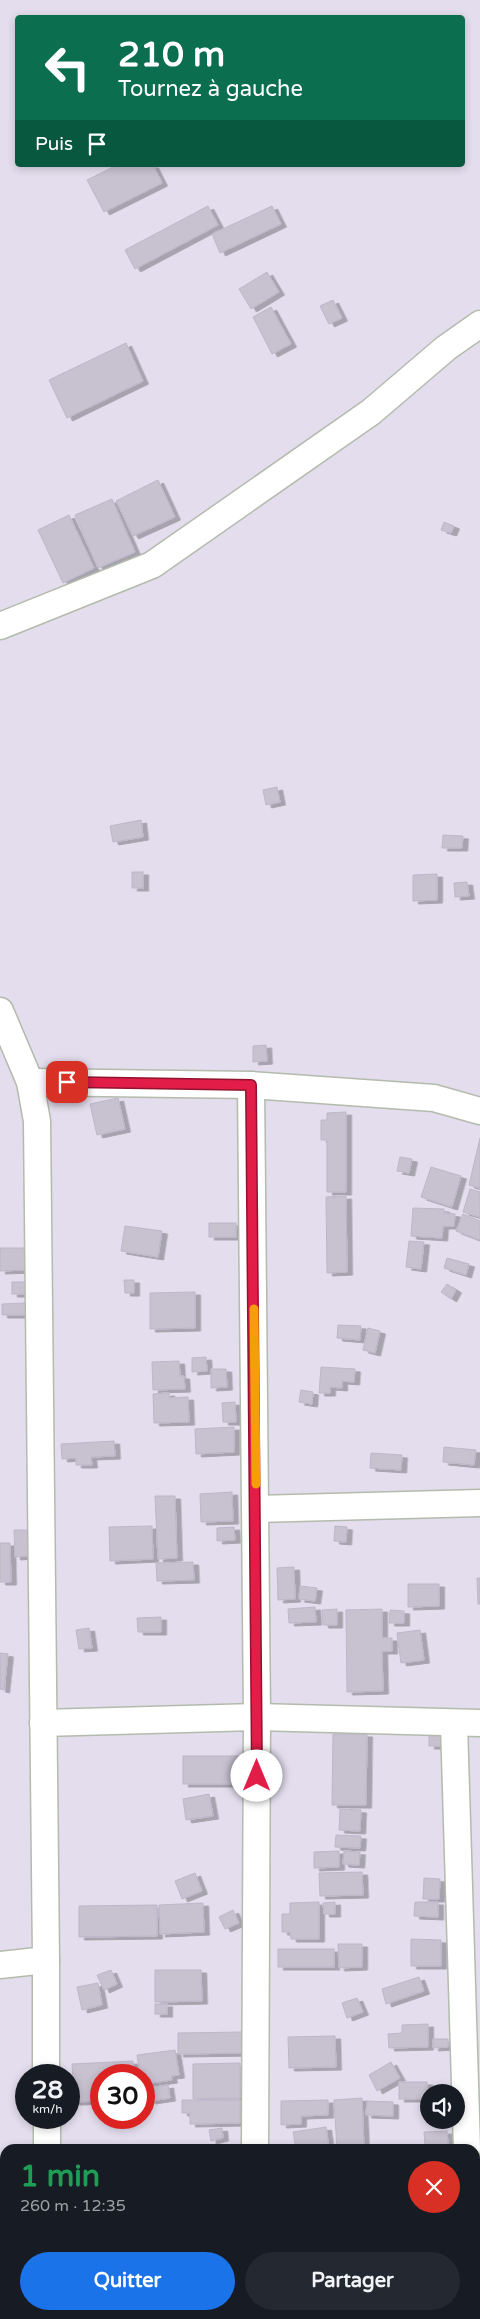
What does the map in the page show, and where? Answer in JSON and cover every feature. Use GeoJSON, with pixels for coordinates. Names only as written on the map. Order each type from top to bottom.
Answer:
{"type":"FeatureCollection","features":[{"type":"Feature","properties":{"kind":"street"},"geometry":{"type":"LineString","coordinates":[[0,626],[152,565],[371,412],[446,348],[480,324]]}},
{"type":"Feature","properties":{"kind":"street"},"geometry":{"type":"LineString","coordinates":[[0,1011],[30,1082],[37,1121],[46,2064]]}},
{"type":"Feature","properties":{"kind":"street"},"geometry":{"type":"LineString","coordinates":[[30,1082],[251,1085],[434,1098],[480,1111]]}},
{"type":"Feature","properties":{"kind":"street"},"geometry":{"type":"LineString","coordinates":[[251,1085],[257,1717],[255,2144]]}},
{"type":"Feature","properties":{"kind":"street"},"geometry":{"type":"LineString","coordinates":[[256,1509],[480,1503]]}},
{"type":"Feature","properties":{"kind":"street"},"geometry":{"type":"LineString","coordinates":[[43,1723],[257,1717],[480,1724]]}},
{"type":"Feature","properties":{"kind":"street"},"geometry":{"type":"LineString","coordinates":[[454,1724],[467,2144]]}},
{"type":"Feature","properties":{"kind":"street"},"geometry":{"type":"LineString","coordinates":[[0,1965],[46,1960]]}},
{"type":"Feature","properties":{"kind":"street"},"geometry":{"type":"LineString","coordinates":[[47,2129],[47,2144]]}},
{"type":"Feature","properties":{"kind":"building"},"geometry":{"type":"Polygon","coordinates":[[[113,167],[154,167],[162,183],[104,212],[87,180],[113,167]]]}},
{"type":"Feature","properties":{"kind":"building"},"geometry":{"type":"Polygon","coordinates":[[[208,206],[218,225],[135,269],[125,250],[208,206]]]}},
{"type":"Feature","properties":{"kind":"building"},"geometry":{"type":"Polygon","coordinates":[[[272,206],[281,224],[220,253],[212,234],[272,206]]]}},
{"type":"Feature","properties":{"kind":"building"},"geometry":{"type":"Polygon","coordinates":[[[267,272],[279,292],[251,309],[239,289],[267,272]]]}},
{"type":"Feature","properties":{"kind":"building"},"geometry":{"type":"Polygon","coordinates":[[[333,300],[342,318],[329,324],[320,306],[333,300]]]}},
{"type":"Feature","properties":{"kind":"building"},"geometry":{"type":"Polygon","coordinates":[[[271,307],[291,344],[272,354],[253,317],[271,307]]]}},
{"type":"Feature","properties":{"kind":"building"},"geometry":{"type":"Polygon","coordinates":[[[126,343],[143,381],[67,418],[49,380],[126,343]]]}},
{"type":"Feature","properties":{"kind":"building"},"geometry":{"type":"Polygon","coordinates":[[[158,480],[175,517],[133,536],[116,501],[158,480]]]}},
{"type":"Feature","properties":{"kind":"building"},"geometry":{"type":"Polygon","coordinates":[[[112,499],[135,552],[98,568],[75,515],[112,499]]]}},
{"type":"Feature","properties":{"kind":"building"},"geometry":{"type":"Polygon","coordinates":[[[69,515],[94,568],[63,583],[38,530],[69,515]]]}},
{"type":"Feature","properties":{"kind":"building"},"geometry":{"type":"Polygon","coordinates":[[[444,522],[454,526],[451,533],[441,530],[444,522]]]}},
{"type":"Feature","properties":{"kind":"building"},"geometry":{"type":"Polygon","coordinates":[[[277,787],[280,802],[266,805],[263,790],[277,787]]]}},
{"type":"Feature","properties":{"kind":"building"},"geometry":{"type":"Polygon","coordinates":[[[141,820],[143,837],[113,842],[110,826],[141,820]]]}},
{"type":"Feature","properties":{"kind":"building"},"geometry":{"type":"Polygon","coordinates":[[[443,835],[463,836],[462,848],[442,848],[443,835]]]}},
{"type":"Feature","properties":{"kind":"building"},"geometry":{"type":"Polygon","coordinates":[[[132,872],[143,872],[143,888],[132,888],[132,872]]]}},
{"type":"Feature","properties":{"kind":"building"},"geometry":{"type":"Polygon","coordinates":[[[437,874],[437,900],[413,901],[413,875],[437,874]]]}},
{"type":"Feature","properties":{"kind":"building"},"geometry":{"type":"Polygon","coordinates":[[[467,882],[469,896],[455,897],[454,883],[467,882]]]}},
{"type":"Feature","properties":{"kind":"building"},"geometry":{"type":"Polygon","coordinates":[[[266,1045],[267,1061],[253,1062],[253,1046],[266,1045]]]}},
{"type":"Feature","properties":{"kind":"building"},"geometry":{"type":"Polygon","coordinates":[[[118,1098],[125,1129],[97,1135],[90,1104],[118,1098]]]}},
{"type":"Feature","properties":{"kind":"building"},"geometry":{"type":"Polygon","coordinates":[[[346,1112],[346,1192],[327,1192],[327,1140],[321,1140],[321,1120],[327,1120],[327,1113],[346,1112]]]}},
{"type":"Feature","properties":{"kind":"building"},"geometry":{"type":"Polygon","coordinates":[[[480,1138],[480,1188],[469,1185],[480,1138]]]}},
{"type":"Feature","properties":{"kind":"building"},"geometry":{"type":"Polygon","coordinates":[[[400,1157],[412,1159],[409,1173],[397,1171],[400,1157]]]}},
{"type":"Feature","properties":{"kind":"building"},"geometry":{"type":"Polygon","coordinates":[[[431,1167],[461,1176],[452,1207],[421,1197],[431,1167]]]}},
{"type":"Feature","properties":{"kind":"building"},"geometry":{"type":"Polygon","coordinates":[[[470,1189],[480,1192],[480,1217],[463,1212],[470,1189]]]}},
{"type":"Feature","properties":{"kind":"building"},"geometry":{"type":"Polygon","coordinates":[[[346,1196],[347,1272],[327,1273],[326,1197],[346,1196]]]}},
{"type":"Feature","properties":{"kind":"building"},"geometry":{"type":"Polygon","coordinates":[[[413,1208],[444,1209],[444,1213],[455,1214],[454,1226],[443,1226],[442,1238],[411,1236],[413,1208]]]}},
{"type":"Feature","properties":{"kind":"building"},"geometry":{"type":"Polygon","coordinates":[[[463,1214],[480,1221],[480,1240],[456,1231],[463,1214]]]}},
{"type":"Feature","properties":{"kind":"building"},"geometry":{"type":"Polygon","coordinates":[[[209,1223],[236,1223],[236,1237],[209,1237],[209,1223]]]}},
{"type":"Feature","properties":{"kind":"building"},"geometry":{"type":"Polygon","coordinates":[[[125,1226],[162,1231],[158,1257],[121,1251],[125,1226]]]}},
{"type":"Feature","properties":{"kind":"building"},"geometry":{"type":"Polygon","coordinates":[[[409,1241],[424,1242],[421,1269],[406,1267],[409,1241]]]}},
{"type":"Feature","properties":{"kind":"building"},"geometry":{"type":"Polygon","coordinates":[[[0,1248],[26,1248],[26,1270],[0,1271],[0,1248]]]}},
{"type":"Feature","properties":{"kind":"building"},"geometry":{"type":"Polygon","coordinates":[[[447,1258],[469,1264],[466,1275],[444,1268],[447,1258]]]}},
{"type":"Feature","properties":{"kind":"building"},"geometry":{"type":"Polygon","coordinates":[[[124,1280],[134,1280],[134,1293],[125,1293],[124,1280]]]}},
{"type":"Feature","properties":{"kind":"building"},"geometry":{"type":"Polygon","coordinates":[[[12,1282],[28,1282],[28,1294],[12,1294],[12,1282]]]}},
{"type":"Feature","properties":{"kind":"building"},"geometry":{"type":"Polygon","coordinates":[[[447,1284],[456,1290],[451,1299],[441,1292],[447,1284]]]}},
{"type":"Feature","properties":{"kind":"building"},"geometry":{"type":"Polygon","coordinates":[[[195,1292],[195,1328],[150,1329],[150,1293],[195,1292]]]}},
{"type":"Feature","properties":{"kind":"building"},"geometry":{"type":"Polygon","coordinates":[[[26,1303],[26,1315],[2,1315],[2,1304],[26,1303]]]}},
{"type":"Feature","properties":{"kind":"building"},"geometry":{"type":"Polygon","coordinates":[[[338,1325],[361,1326],[360,1340],[337,1338],[338,1325]]]}},
{"type":"Feature","properties":{"kind":"building"},"geometry":{"type":"Polygon","coordinates":[[[368,1328],[380,1331],[375,1353],[363,1350],[368,1328]]]}},
{"type":"Feature","properties":{"kind":"building"},"geometry":{"type":"Polygon","coordinates":[[[206,1357],[207,1371],[192,1372],[192,1358],[206,1357]]]}},
{"type":"Feature","properties":{"kind":"building"},"geometry":{"type":"Polygon","coordinates":[[[179,1361],[180,1376],[184,1376],[185,1389],[153,1390],[152,1362],[179,1361]]]}},
{"type":"Feature","properties":{"kind":"building"},"geometry":{"type":"Polygon","coordinates":[[[321,1367],[355,1369],[354,1382],[342,1381],[342,1388],[330,1387],[330,1393],[319,1393],[321,1367]]]}},
{"type":"Feature","properties":{"kind":"building"},"geometry":{"type":"Polygon","coordinates":[[[211,1369],[226,1369],[227,1387],[211,1388],[211,1369]]]}},
{"type":"Feature","properties":{"kind":"building"},"geometry":{"type":"Polygon","coordinates":[[[301,1390],[313,1392],[312,1404],[299,1402],[301,1390]]]}},
{"type":"Feature","properties":{"kind":"building"},"geometry":{"type":"Polygon","coordinates":[[[169,1393],[169,1398],[188,1397],[189,1422],[154,1423],[153,1394],[169,1393]]]}},
{"type":"Feature","properties":{"kind":"building"},"geometry":{"type":"Polygon","coordinates":[[[235,1402],[236,1422],[223,1422],[222,1403],[235,1402]]]}},
{"type":"Feature","properties":{"kind":"building"},"geometry":{"type":"Polygon","coordinates":[[[234,1427],[234,1452],[196,1454],[195,1429],[234,1427]]]}},
{"type":"Feature","properties":{"kind":"building"},"geometry":{"type":"Polygon","coordinates":[[[114,1441],[115,1456],[91,1457],[92,1465],[76,1465],[76,1458],[62,1459],[61,1444],[114,1441]]]}},
{"type":"Feature","properties":{"kind":"building"},"geometry":{"type":"Polygon","coordinates":[[[444,1447],[476,1450],[474,1465],[443,1462],[444,1447]]]}},
{"type":"Feature","properties":{"kind":"building"},"geometry":{"type":"Polygon","coordinates":[[[371,1453],[402,1455],[401,1470],[370,1468],[371,1453]]]}},
{"type":"Feature","properties":{"kind":"building"},"geometry":{"type":"Polygon","coordinates":[[[232,1492],[233,1521],[201,1522],[200,1494],[232,1492]]]}},
{"type":"Feature","properties":{"kind":"building"},"geometry":{"type":"Polygon","coordinates":[[[155,1496],[175,1496],[177,1558],[158,1559],[155,1496]]]}},
{"type":"Feature","properties":{"kind":"building"},"geometry":{"type":"Polygon","coordinates":[[[152,1526],[153,1559],[110,1561],[109,1527],[152,1526]]]}},
{"type":"Feature","properties":{"kind":"building"},"geometry":{"type":"Polygon","coordinates":[[[335,1526],[347,1527],[346,1542],[334,1541],[335,1526]]]}},
{"type":"Feature","properties":{"kind":"building"},"geometry":{"type":"Polygon","coordinates":[[[234,1527],[235,1540],[217,1541],[217,1528],[234,1527]]]}},
{"type":"Feature","properties":{"kind":"building"},"geometry":{"type":"Polygon","coordinates":[[[14,1530],[27,1530],[28,1556],[15,1557],[14,1530]]]}},
{"type":"Feature","properties":{"kind":"building"},"geometry":{"type":"Polygon","coordinates":[[[0,1543],[10,1543],[11,1582],[0,1582],[0,1543]]]}},
{"type":"Feature","properties":{"kind":"building"},"geometry":{"type":"Polygon","coordinates":[[[193,1562],[194,1580],[157,1581],[156,1563],[193,1562]]]}},
{"type":"Feature","properties":{"kind":"building"},"geometry":{"type":"Polygon","coordinates":[[[294,1567],[295,1599],[278,1600],[277,1568],[294,1567]]]}},
{"type":"Feature","properties":{"kind":"building"},"geometry":{"type":"Polygon","coordinates":[[[477,1578],[480,1578],[480,1604],[478,1604],[477,1578]]]}},
{"type":"Feature","properties":{"kind":"building"},"geometry":{"type":"Polygon","coordinates":[[[408,1584],[439,1584],[439,1606],[408,1607],[408,1584]]]}},
{"type":"Feature","properties":{"kind":"building"},"geometry":{"type":"Polygon","coordinates":[[[300,1586],[317,1588],[315,1601],[299,1599],[300,1586]]]}},
{"type":"Feature","properties":{"kind":"building"},"geometry":{"type":"Polygon","coordinates":[[[315,1607],[316,1622],[289,1623],[288,1609],[315,1607]]]}},
{"type":"Feature","properties":{"kind":"building"},"geometry":{"type":"Polygon","coordinates":[[[337,1609],[337,1625],[323,1625],[322,1610],[337,1609]]]}},
{"type":"Feature","properties":{"kind":"building"},"geometry":{"type":"Polygon","coordinates":[[[382,1609],[382,1638],[392,1638],[392,1651],[382,1651],[383,1691],[347,1692],[346,1610],[382,1609]]]}},
{"type":"Feature","properties":{"kind":"building"},"geometry":{"type":"Polygon","coordinates":[[[390,1610],[404,1611],[404,1623],[389,1623],[390,1610]]]}},
{"type":"Feature","properties":{"kind":"building"},"geometry":{"type":"Polygon","coordinates":[[[161,1617],[161,1632],[138,1632],[137,1618],[161,1617]]]}},
{"type":"Feature","properties":{"kind":"building"},"geometry":{"type":"Polygon","coordinates":[[[89,1628],[92,1648],[79,1649],[76,1630],[89,1628]]]}},
{"type":"Feature","properties":{"kind":"building"},"geometry":{"type":"Polygon","coordinates":[[[420,1630],[424,1660],[401,1663],[397,1633],[420,1630]]]}},
{"type":"Feature","properties":{"kind":"building"},"geometry":{"type":"Polygon","coordinates":[[[0,1653],[8,1654],[4,1690],[0,1689],[0,1653]]]}},
{"type":"Feature","properties":{"kind":"building"},"geometry":{"type":"Polygon","coordinates":[[[429,1733],[447,1733],[447,1746],[429,1746],[429,1733]]]}},
{"type":"Feature","properties":{"kind":"building"},"geometry":{"type":"Polygon","coordinates":[[[333,1734],[367,1734],[366,1805],[332,1805],[333,1734]]]}},
{"type":"Feature","properties":{"kind":"building"},"geometry":{"type":"Polygon","coordinates":[[[183,1756],[238,1756],[238,1784],[183,1784],[183,1756]]]}},
{"type":"Feature","properties":{"kind":"building"},"geometry":{"type":"Polygon","coordinates":[[[209,1794],[213,1816],[186,1820],[183,1799],[209,1794]]]}},
{"type":"Feature","properties":{"kind":"building"},"geometry":{"type":"Polygon","coordinates":[[[340,1809],[361,1810],[360,1831],[339,1830],[340,1809]]]}},
{"type":"Feature","properties":{"kind":"building"},"geometry":{"type":"Polygon","coordinates":[[[336,1835],[361,1836],[360,1848],[335,1847],[336,1835]]]}},
{"type":"Feature","properties":{"kind":"building"},"geometry":{"type":"Polygon","coordinates":[[[339,1851],[339,1867],[314,1868],[314,1852],[339,1851]]]}},
{"type":"Feature","properties":{"kind":"building"},"geometry":{"type":"Polygon","coordinates":[[[344,1851],[360,1852],[359,1865],[343,1864],[344,1851]]]}},
{"type":"Feature","properties":{"kind":"building"},"geometry":{"type":"Polygon","coordinates":[[[362,1872],[363,1895],[320,1896],[319,1873],[362,1872]]]}},
{"type":"Feature","properties":{"kind":"building"},"geometry":{"type":"Polygon","coordinates":[[[195,1873],[202,1891],[182,1899],[175,1881],[195,1873]]]}},
{"type":"Feature","properties":{"kind":"building"},"geometry":{"type":"Polygon","coordinates":[[[424,1878],[440,1879],[439,1899],[423,1899],[424,1878]]]}},
{"type":"Feature","properties":{"kind":"building"},"geometry":{"type":"Polygon","coordinates":[[[319,1902],[319,1939],[291,1939],[290,1932],[282,1932],[282,1914],[290,1914],[290,1903],[319,1902]]]}},
{"type":"Feature","properties":{"kind":"building"},"geometry":{"type":"Polygon","coordinates":[[[335,1902],[335,1914],[324,1914],[323,1903],[335,1902]]]}},
{"type":"Feature","properties":{"kind":"building"},"geometry":{"type":"Polygon","coordinates":[[[415,1902],[438,1902],[438,1917],[414,1916],[415,1902]]]}},
{"type":"Feature","properties":{"kind":"building"},"geometry":{"type":"Polygon","coordinates":[[[203,1903],[204,1932],[160,1934],[159,1905],[203,1903]]]}},
{"type":"Feature","properties":{"kind":"building"},"geometry":{"type":"Polygon","coordinates":[[[157,1905],[157,1936],[79,1937],[79,1906],[157,1905]]]}},
{"type":"Feature","properties":{"kind":"building"},"geometry":{"type":"Polygon","coordinates":[[[233,1910],[239,1923],[225,1929],[219,1917],[233,1910]]]}},
{"type":"Feature","properties":{"kind":"building"},"geometry":{"type":"Polygon","coordinates":[[[411,1939],[441,1940],[441,1966],[411,1966],[411,1939]]]}},
{"type":"Feature","properties":{"kind":"building"},"geometry":{"type":"Polygon","coordinates":[[[338,1944],[362,1944],[362,1967],[339,1968],[338,1944]]]}},
{"type":"Feature","properties":{"kind":"building"},"geometry":{"type":"Polygon","coordinates":[[[278,1949],[334,1949],[334,1967],[278,1967],[278,1949]]]}},
{"type":"Feature","properties":{"kind":"building"},"geometry":{"type":"Polygon","coordinates":[[[111,1970],[117,1984],[104,1990],[97,1975],[111,1970]]]}},
{"type":"Feature","properties":{"kind":"building"},"geometry":{"type":"Polygon","coordinates":[[[155,1970],[201,1970],[202,2001],[155,2002],[155,1970]]]}},
{"type":"Feature","properties":{"kind":"building"},"geometry":{"type":"Polygon","coordinates":[[[419,1977],[424,1991],[386,2004],[382,1989],[419,1977]]]}},
{"type":"Feature","properties":{"kind":"building"},"geometry":{"type":"Polygon","coordinates":[[[98,1983],[102,2005],[82,2010],[77,1987],[98,1983]]]}},
{"type":"Feature","properties":{"kind":"building"},"geometry":{"type":"Polygon","coordinates":[[[357,1998],[363,2012],[347,2018],[342,2003],[357,1998]]]}},
{"type":"Feature","properties":{"kind":"building"},"geometry":{"type":"Polygon","coordinates":[[[155,2004],[167,2004],[167,2014],[155,2014],[155,2004]]]}},
{"type":"Feature","properties":{"kind":"building"},"geometry":{"type":"Polygon","coordinates":[[[428,2024],[428,2047],[389,2048],[388,2034],[402,2033],[402,2025],[428,2024]]]}},
{"type":"Feature","properties":{"kind":"building"},"geometry":{"type":"Polygon","coordinates":[[[243,2032],[244,2053],[178,2054],[178,2033],[243,2032]]]}},
{"type":"Feature","properties":{"kind":"building"},"geometry":{"type":"Polygon","coordinates":[[[335,2036],[336,2067],[289,2068],[288,2037],[335,2036]]]}},
{"type":"Feature","properties":{"kind":"building"},"geometry":{"type":"Polygon","coordinates":[[[433,2039],[448,2039],[448,2047],[433,2048],[433,2039]]]}},
{"type":"Feature","properties":{"kind":"building"},"geometry":{"type":"Polygon","coordinates":[[[175,2050],[179,2075],[171,2076],[172,2080],[155,2082],[155,2064],[138,2064],[137,2055],[175,2050]]]}},
{"type":"Feature","properties":{"kind":"building"},"geometry":{"type":"Polygon","coordinates":[[[133,2061],[133,2064],[90,2064],[90,2101],[80,2102],[80,2064],[72,2064],[133,2061]]]}},
{"type":"Feature","properties":{"kind":"building"},"geometry":{"type":"Polygon","coordinates":[[[391,2062],[400,2078],[377,2091],[369,2075],[391,2062]]]}},
{"type":"Feature","properties":{"kind":"building"},"geometry":{"type":"Polygon","coordinates":[[[240,2063],[240,2098],[193,2099],[193,2064],[240,2063]]]}},
{"type":"Feature","properties":{"kind":"building"},"geometry":{"type":"Polygon","coordinates":[[[399,2082],[427,2082],[427,2084],[420,2084],[420,2099],[399,2099],[399,2082]]]}},
{"type":"Feature","properties":{"kind":"building"},"geometry":{"type":"Polygon","coordinates":[[[168,2085],[170,2098],[155,2100],[155,2087],[168,2085]]]}},
{"type":"Feature","properties":{"kind":"building"},"geometry":{"type":"Polygon","coordinates":[[[362,2098],[364,2144],[337,2144],[334,2100],[362,2098]]]}},
{"type":"Feature","properties":{"kind":"building"},"geometry":{"type":"Polygon","coordinates":[[[182,2100],[240,2100],[240,2123],[190,2124],[190,2113],[182,2113],[182,2100]]]}},
{"type":"Feature","properties":{"kind":"building"},"geometry":{"type":"Polygon","coordinates":[[[328,2100],[328,2115],[301,2116],[301,2124],[281,2125],[281,2101],[328,2100]]]}},
{"type":"Feature","properties":{"kind":"building"},"geometry":{"type":"Polygon","coordinates":[[[367,2101],[393,2102],[393,2116],[366,2115],[367,2101]]]}},
{"type":"Feature","properties":{"kind":"building"},"geometry":{"type":"Polygon","coordinates":[[[326,2127],[328,2144],[295,2144],[293,2132],[326,2127]]]}},
{"type":"Feature","properties":{"kind":"building"},"geometry":{"type":"Polygon","coordinates":[[[222,2128],[223,2138],[211,2141],[209,2130],[222,2128]]]}},
{"type":"Feature","properties":{"kind":"building"},"geometry":{"type":"Polygon","coordinates":[[[447,2131],[448,2144],[425,2144],[424,2132],[447,2131]]]}},
{"type":"Feature","properties":{"kind":"slow traffic"},"geometry":{"type":"LineString","coordinates":[[254,1309],[256,1484]]}},
{"type":"Feature","properties":{"kind":"route"},"geometry":{"type":"LineString","coordinates":[[67,1082],[251,1085],[257,1776]]}}]}
